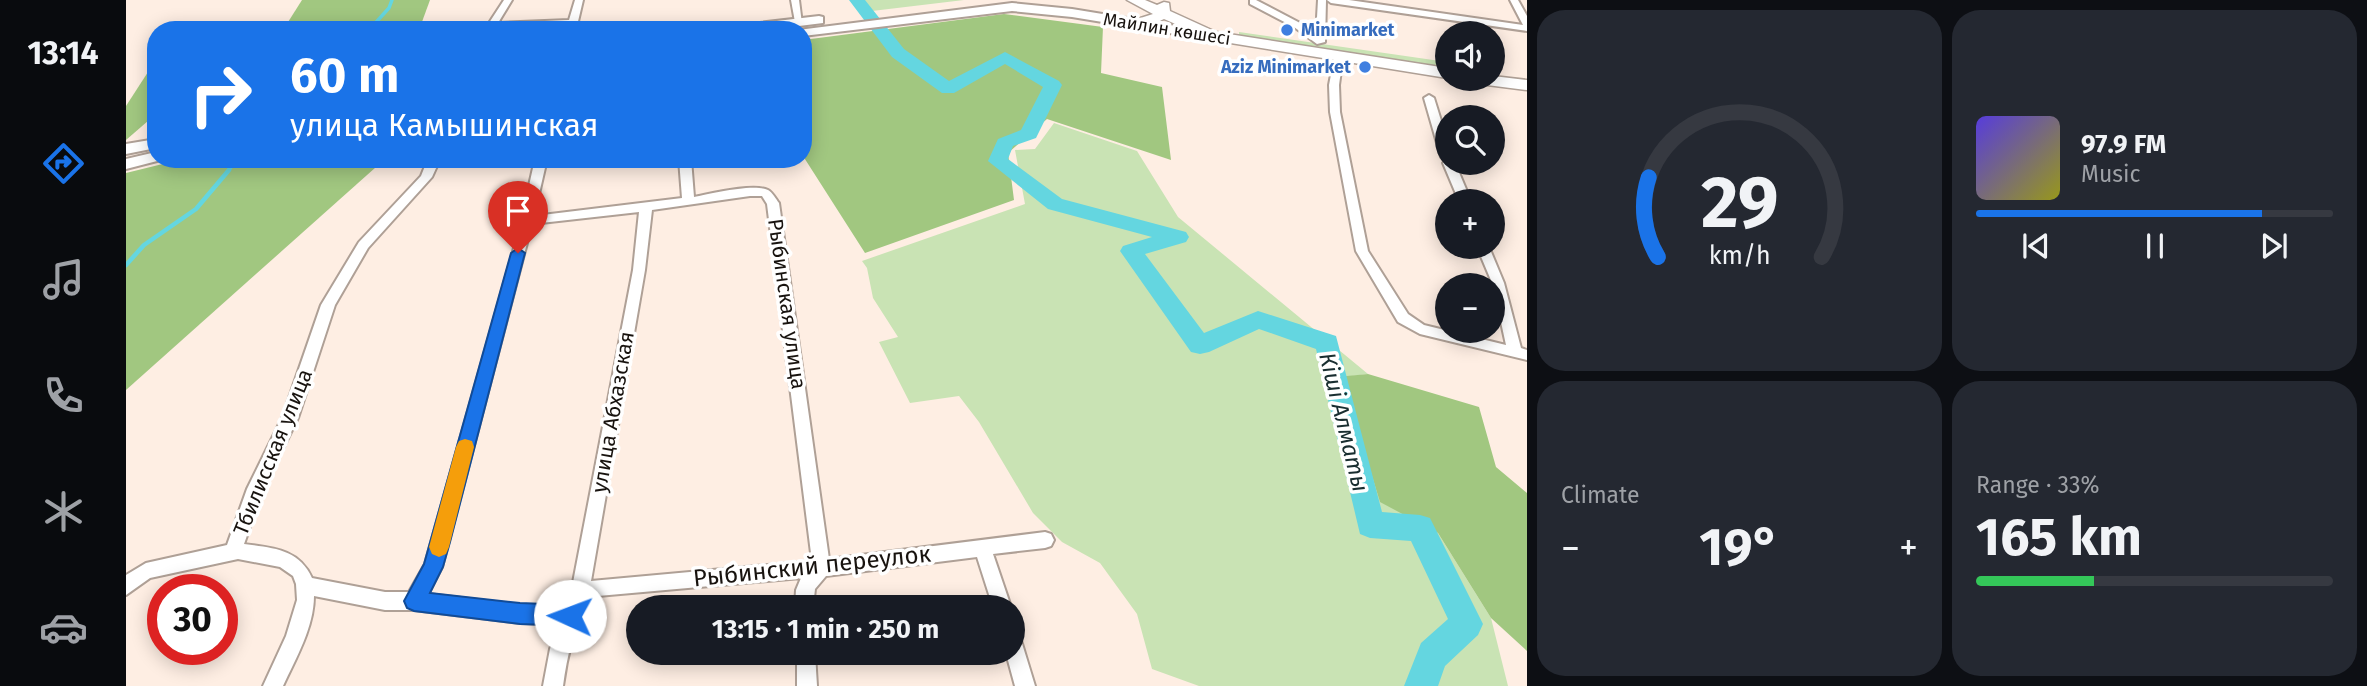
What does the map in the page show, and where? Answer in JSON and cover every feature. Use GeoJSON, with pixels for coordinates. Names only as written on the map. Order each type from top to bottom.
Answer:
{"type":"FeatureCollection","features":[{"type":"Feature","properties":{"kind":"main road","name":"Майлин көшесі"},"geometry":{"type":"LineString","coordinates":[[812,26],[991,0]]}},
{"type":"Feature","properties":{"kind":"main road","name":"Майлин көшесі"},"geometry":{"type":"LineString","coordinates":[[1032,0],[1163,11]]}},
{"type":"Feature","properties":{"kind":"main road"},"geometry":{"type":"LineString","coordinates":[[1134,0],[1211,31]]}},
{"type":"Feature","properties":{"kind":"main road","name":"Майлин көшесі"},"geometry":{"type":"LineString","coordinates":[[893,16],[1012,7],[1072,13],[1136,24],[1320,42],[1435,59]]}},
{"type":"Feature","properties":{"kind":"main road"},"geometry":{"type":"LineString","coordinates":[[1136,24],[1163,11]]}},
{"type":"Feature","properties":{"kind":"main road","name":"Майлин көшесі"},"geometry":{"type":"LineString","coordinates":[[1211,31],[1435,72]]}},
{"type":"Feature","properties":{"kind":"main road"},"geometry":{"type":"LineString","coordinates":[[1505,68],[1527,70]]}},
{"type":"Feature","properties":{"kind":"main road"},"geometry":{"type":"LineString","coordinates":[[1505,82],[1527,85]]}},
{"type":"Feature","properties":{"kind":"main road"},"geometry":{"type":"LineString","coordinates":[[126,149],[147,145]]}},
{"type":"Feature","properties":{"kind":"main road"},"geometry":{"type":"LineString","coordinates":[[126,164],[147,159]]}},
{"type":"Feature","properties":{"kind":"street"},"geometry":{"type":"LineString","coordinates":[[495,21],[508,0]]}},
{"type":"Feature","properties":{"kind":"street"},"geometry":{"type":"LineString","coordinates":[[573,21],[579,0]]}},
{"type":"Feature","properties":{"kind":"street"},"geometry":{"type":"LineString","coordinates":[[795,0],[800,21]]}},
{"type":"Feature","properties":{"kind":"street"},"geometry":{"type":"LineString","coordinates":[[1320,42],[1322,0]]}},
{"type":"Feature","properties":{"kind":"street"},"geometry":{"type":"LineString","coordinates":[[1331,0],[1527,26]]}},
{"type":"Feature","properties":{"kind":"street"},"geometry":{"type":"LineString","coordinates":[[1409,0],[1413,12]]}},
{"type":"Feature","properties":{"kind":"street"},"geometry":{"type":"LineString","coordinates":[[1514,0],[1527,26]]}},
{"type":"Feature","properties":{"kind":"street"},"geometry":{"type":"LineString","coordinates":[[1253,2],[1297,24],[1320,42]]}},
{"type":"Feature","properties":{"kind":"street"},"geometry":{"type":"LineString","coordinates":[[1338,56],[1334,85],[1335,112],[1362,250],[1368,262],[1409,324],[1521,353]]}},
{"type":"Feature","properties":{"kind":"street"},"geometry":{"type":"LineString","coordinates":[[1429,98],[1435,118]]}},
{"type":"Feature","properties":{"kind":"street","name":"Тбилисская улица"},"geometry":{"type":"LineString","coordinates":[[307,586],[304,575],[288,561],[238,551],[236,542],[255,489],[290,418],[328,306],[363,245],[426,177],[430,168]]}},
{"type":"Feature","properties":{"kind":"street"},"geometry":{"type":"LineString","coordinates":[[414,601],[433,567],[539,168]]}},
{"type":"Feature","properties":{"kind":"street"},"geometry":{"type":"LineString","coordinates":[[686,168],[688,200]]}},
{"type":"Feature","properties":{"kind":"street","name":"Рыбинская улица"},"geometry":{"type":"LineString","coordinates":[[527,221],[750,192],[765,193],[774,203],[822,568]]}},
{"type":"Feature","properties":{"kind":"street","name":"улица Абхазская"},"geometry":{"type":"LineString","coordinates":[[553,686],[559,649],[580,593],[639,270],[646,207]]}},
{"type":"Feature","properties":{"kind":"street"},"geometry":{"type":"LineString","coordinates":[[1488,259],[1521,353]]}},
{"type":"Feature","properties":{"kind":"street","name":"Рыбинский переулок"},"geometry":{"type":"LineString","coordinates":[[580,593],[598,587],[822,568],[1045,540]]}},
{"type":"Feature","properties":{"kind":"street"},"geometry":{"type":"LineString","coordinates":[[982,547],[998,595]]}},
{"type":"Feature","properties":{"kind":"street"},"geometry":{"type":"LineString","coordinates":[[126,586],[146,571],[238,551]]}},
{"type":"Feature","properties":{"kind":"street"},"geometry":{"type":"LineString","coordinates":[[803,595],[808,579],[822,568]]}},
{"type":"Feature","properties":{"kind":"street"},"geometry":{"type":"LineString","coordinates":[[273,686],[301,623],[307,586],[386,601],[414,601],[520,614],[570,616]]}},
{"type":"Feature","properties":{"kind":"street"},"geometry":{"type":"LineString","coordinates":[[806,665],[807,686]]}},
{"type":"Feature","properties":{"kind":"street"},"geometry":{"type":"LineString","coordinates":[[1019,665],[1025,686]]}},
{"type":"Feature","properties":{"kind":"green space"},"geometry":{"type":"Polygon","coordinates":[[[302,0],[430,0],[422,21],[289,21],[302,0]]]}},
{"type":"Feature","properties":{"kind":"green space"},"geometry":{"type":"Polygon","coordinates":[[[853,0],[964,0],[872,11],[853,0]]]}},
{"type":"Feature","properties":{"kind":"green space"},"geometry":{"type":"Polygon","coordinates":[[[1004,14],[1103,27],[1101,73],[1162,87],[1171,160],[1047,119],[1008,153],[1014,200],[865,253],[811,168],[812,39],[1004,14]]]}},
{"type":"Feature","properties":{"kind":"green space"},"geometry":{"type":"Polygon","coordinates":[[[1239,32],[1435,60],[1435,67],[1261,39],[1239,35],[1239,32]]]}},
{"type":"Feature","properties":{"kind":"green space"},"geometry":{"type":"Polygon","coordinates":[[[147,74],[147,122],[126,140],[126,106],[147,74]]]}},
{"type":"Feature","properties":{"kind":"green space"},"geometry":{"type":"Polygon","coordinates":[[[1054,123],[1137,151],[1178,217],[1368,374],[1336,378],[1357,428],[1380,501],[1438,533],[1491,618],[1508,686],[1199,686],[1152,669],[1137,614],[1100,563],[1062,542],[1033,513],[979,422],[959,396],[910,403],[879,342],[898,337],[873,298],[867,268],[862,261],[1025,204],[1015,150],[1035,149],[1054,123]]]}},
{"type":"Feature","properties":{"kind":"green space"},"geometry":{"type":"Polygon","coordinates":[[[147,168],[375,168],[126,390],[126,173],[147,168]]]}},
{"type":"Feature","properties":{"kind":"green space"},"geometry":{"type":"Polygon","coordinates":[[[1368,374],[1479,407],[1496,467],[1527,493],[1527,651],[1491,618],[1438,533],[1380,502],[1357,428],[1336,377],[1368,374]]]}},
{"type":"Feature","properties":{"kind":"waterway"},"geometry":{"type":"LineString","coordinates":[[377,21],[389,8],[392,0]]}},
{"type":"Feature","properties":{"kind":"waterway","name":"Кіші Алматы"},"geometry":{"type":"LineString","coordinates":[[857,0],[898,53],[948,89],[1005,57],[1053,85],[1029,134],[1005,143],[998,161],[1055,204],[1178,237],[1131,251],[1200,345],[1258,320],[1327,343],[1370,525],[1420,528],[1467,624],[1433,655],[1421,686]]}},
{"type":"Feature","properties":{"kind":"waterway"},"geometry":{"type":"LineString","coordinates":[[227,172],[230,168]]}},
{"type":"Feature","properties":{"kind":"waterway"},"geometry":{"type":"LineString","coordinates":[[126,265],[144,245],[196,209],[229,170]]}},
{"type":"Feature","properties":{"kind":"slow traffic"},"geometry":{"type":"LineString","coordinates":[[439,547],[465,447]]}},
{"type":"Feature","properties":{"kind":"place","name":"Minimarket"},"geometry":{"type":"Point","coordinates":[1287,30]}},
{"type":"Feature","properties":{"kind":"place","name":"Aziz Minimarket"},"geometry":{"type":"Point","coordinates":[1365,67]}},
{"type":"Feature","properties":{"kind":"route"},"geometry":{"type":"LineString","coordinates":[[518,253],[433,567],[414,601],[520,614],[570,616]]}}]}
